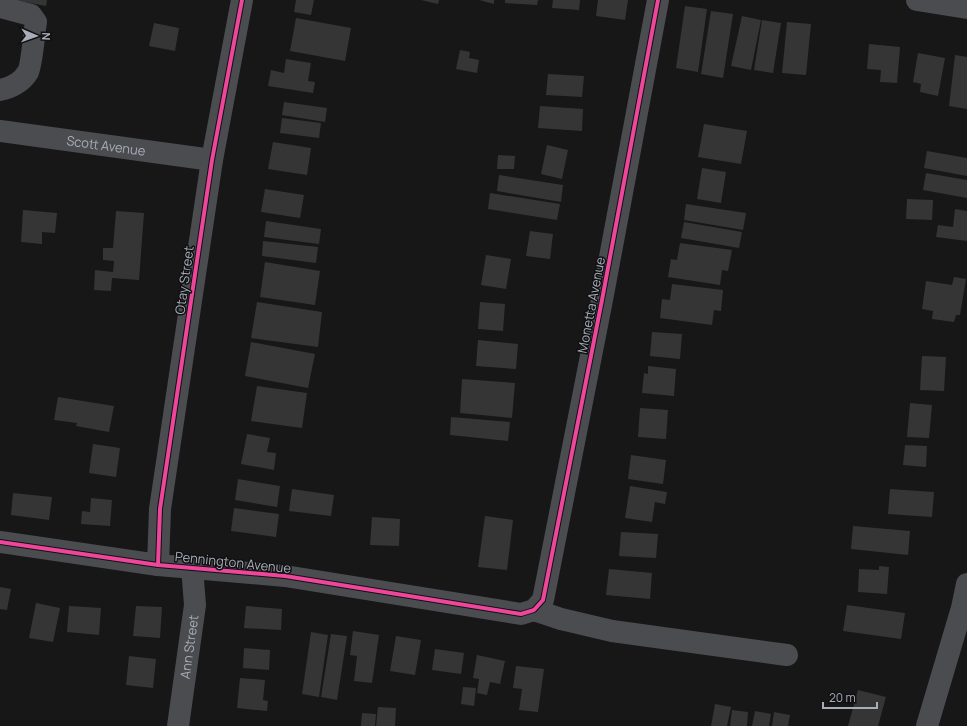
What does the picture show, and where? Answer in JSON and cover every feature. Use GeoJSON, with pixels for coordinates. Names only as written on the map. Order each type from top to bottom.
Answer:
{"type":"FeatureCollection","features":[{"type":"Feature","properties":{"kind":"street","name":"Otay Street"},"geometry":{"type":"LineString","coordinates":[[158,565],[160,509],[212,160],[242,0]]}},
{"type":"Feature","properties":{"kind":"street","name":"Monetta Avenue"},"geometry":{"type":"LineString","coordinates":[[534,610],[543,600],[602,300],[658,0]]}},
{"type":"Feature","properties":{"kind":"street"},"geometry":{"type":"LineString","coordinates":[[918,0],[967,8]]}},
{"type":"Feature","properties":{"kind":"street"},"geometry":{"type":"LineString","coordinates":[[0,7],[31,15],[36,22],[28,71],[21,81],[9,88],[0,90]]}},
{"type":"Feature","properties":{"kind":"street","name":"Scott Avenue"},"geometry":{"type":"LineString","coordinates":[[0,131],[212,160]]}},
{"type":"Feature","properties":{"kind":"street","name":"Pennington Avenue"},"geometry":{"type":"LineString","coordinates":[[0,542],[158,565],[285,576],[521,614],[534,610]]}},
{"type":"Feature","properties":{"kind":"street","name":"Ann Street"},"geometry":{"type":"LineString","coordinates":[[178,726],[195,605],[192,567]]}},
{"type":"Feature","properties":{"kind":"street"},"geometry":{"type":"LineString","coordinates":[[927,726],[962,608],[967,584]]}},
{"type":"Feature","properties":{"kind":"street"},"geometry":{"type":"LineString","coordinates":[[534,610],[561,619],[612,631],[787,655]]}},
{"type":"Feature","properties":{"kind":"building"},"geometry":{"type":"Polygon","coordinates":[[[14,0],[47,0],[46,6],[14,0]]]}},
{"type":"Feature","properties":{"kind":"building"},"geometry":{"type":"Polygon","coordinates":[[[296,0],[314,0],[311,15],[294,12],[296,0]]]}},
{"type":"Feature","properties":{"kind":"building"},"geometry":{"type":"Polygon","coordinates":[[[421,0],[439,0],[438,4],[421,0]]]}},
{"type":"Feature","properties":{"kind":"building"},"geometry":{"type":"Polygon","coordinates":[[[479,0],[494,0],[494,4],[479,0]]]}},
{"type":"Feature","properties":{"kind":"building"},"geometry":{"type":"Polygon","coordinates":[[[505,0],[538,0],[537,5],[505,3],[505,0]]]}},
{"type":"Feature","properties":{"kind":"building"},"geometry":{"type":"Polygon","coordinates":[[[553,0],[580,0],[579,10],[552,8],[553,0]]]}},
{"type":"Feature","properties":{"kind":"building"},"geometry":{"type":"Polygon","coordinates":[[[598,0],[628,0],[625,20],[596,16],[598,0]]]}},
{"type":"Feature","properties":{"kind":"building"},"geometry":{"type":"Polygon","coordinates":[[[685,6],[707,9],[698,72],[676,68],[685,6]]]}},
{"type":"Feature","properties":{"kind":"building"},"geometry":{"type":"Polygon","coordinates":[[[711,11],[733,14],[723,78],[701,74],[711,11]]]}},
{"type":"Feature","properties":{"kind":"building"},"geometry":{"type":"Polygon","coordinates":[[[742,16],[761,20],[751,70],[731,66],[742,16]]]}},
{"type":"Feature","properties":{"kind":"building"},"geometry":{"type":"Polygon","coordinates":[[[296,18],[351,28],[345,61],[290,51],[296,18]]]}},
{"type":"Feature","properties":{"kind":"building"},"geometry":{"type":"Polygon","coordinates":[[[762,20],[781,23],[773,73],[754,70],[762,20]]]}},
{"type":"Feature","properties":{"kind":"building"},"geometry":{"type":"Polygon","coordinates":[[[787,22],[811,24],[806,75],[782,73],[787,22]]]}},
{"type":"Feature","properties":{"kind":"building"},"geometry":{"type":"Polygon","coordinates":[[[154,23],[179,28],[175,51],[149,46],[154,23]]]}},
{"type":"Feature","properties":{"kind":"building"},"geometry":{"type":"Polygon","coordinates":[[[869,44],[900,47],[897,83],[880,82],[881,70],[867,69],[869,44]]]}},
{"type":"Feature","properties":{"kind":"building"},"geometry":{"type":"Polygon","coordinates":[[[460,50],[470,52],[469,58],[479,60],[477,73],[456,69],[460,50]]]}},
{"type":"Feature","properties":{"kind":"building"},"geometry":{"type":"Polygon","coordinates":[[[918,53],[945,58],[938,96],[920,92],[921,84],[913,82],[918,53]]]}},
{"type":"Feature","properties":{"kind":"building"},"geometry":{"type":"Polygon","coordinates":[[[955,55],[967,57],[967,109],[949,106],[955,55]]]}},
{"type":"Feature","properties":{"kind":"building"},"geometry":{"type":"Polygon","coordinates":[[[286,59],[311,63],[308,81],[315,82],[313,93],[268,86],[271,70],[284,73],[286,59]]]}},
{"type":"Feature","properties":{"kind":"building"},"geometry":{"type":"Polygon","coordinates":[[[548,74],[584,76],[582,97],[546,95],[548,74]]]}},
{"type":"Feature","properties":{"kind":"building"},"geometry":{"type":"Polygon","coordinates":[[[284,102],[327,108],[325,122],[282,115],[284,102]]]}},
{"type":"Feature","properties":{"kind":"building"},"geometry":{"type":"Polygon","coordinates":[[[540,106],[583,109],[582,131],[538,128],[540,106]]]}},
{"type":"Feature","properties":{"kind":"building"},"geometry":{"type":"Polygon","coordinates":[[[282,118],[321,123],[319,138],[280,133],[282,118]]]}},
{"type":"Feature","properties":{"kind":"building"},"geometry":{"type":"Polygon","coordinates":[[[704,124],[747,131],[741,164],[698,157],[704,124]]]}},
{"type":"Feature","properties":{"kind":"building"},"geometry":{"type":"Polygon","coordinates":[[[273,142],[311,148],[307,175],[268,169],[273,142]]]}},
{"type":"Feature","properties":{"kind":"building"},"geometry":{"type":"Polygon","coordinates":[[[547,145],[568,150],[562,179],[541,174],[547,145]]]}},
{"type":"Feature","properties":{"kind":"building"},"geometry":{"type":"Polygon","coordinates":[[[927,151],[967,158],[967,176],[924,168],[927,151]]]}},
{"type":"Feature","properties":{"kind":"building"},"geometry":{"type":"Polygon","coordinates":[[[498,155],[515,156],[514,169],[497,169],[498,155]]]}},
{"type":"Feature","properties":{"kind":"building"},"geometry":{"type":"Polygon","coordinates":[[[702,168],[726,172],[721,203],[697,199],[702,168]]]}},
{"type":"Feature","properties":{"kind":"building"},"geometry":{"type":"Polygon","coordinates":[[[926,173],[967,180],[967,198],[923,190],[926,173]]]}},
{"type":"Feature","properties":{"kind":"building"},"geometry":{"type":"Polygon","coordinates":[[[499,175],[563,185],[561,202],[497,191],[499,175]]]}},
{"type":"Feature","properties":{"kind":"building"},"geometry":{"type":"Polygon","coordinates":[[[265,189],[304,195],[300,218],[261,212],[265,189]]]}},
{"type":"Feature","properties":{"kind":"building"},"geometry":{"type":"Polygon","coordinates":[[[490,193],[560,204],[557,220],[488,209],[490,193]]]}},
{"type":"Feature","properties":{"kind":"building"},"geometry":{"type":"Polygon","coordinates":[[[907,199],[933,200],[932,220],[906,219],[907,199]]]}},
{"type":"Feature","properties":{"kind":"building"},"geometry":{"type":"Polygon","coordinates":[[[686,204],[746,213],[743,230],[684,220],[686,204]]]}},
{"type":"Feature","properties":{"kind":"building"},"geometry":{"type":"Polygon","coordinates":[[[955,209],[967,211],[967,241],[936,237],[938,225],[953,227],[955,209]]]}},
{"type":"Feature","properties":{"kind":"building"},"geometry":{"type":"Polygon","coordinates":[[[23,210],[57,213],[55,233],[42,232],[42,244],[21,242],[23,210]]]}},
{"type":"Feature","properties":{"kind":"building"},"geometry":{"type":"Polygon","coordinates":[[[116,211],[144,213],[139,280],[112,278],[111,291],[94,290],[95,270],[113,272],[114,261],[103,260],[103,248],[113,248],[116,211]]]}},
{"type":"Feature","properties":{"kind":"building"},"geometry":{"type":"Polygon","coordinates":[[[266,221],[321,229],[319,244],[264,237],[266,221]]]}},
{"type":"Feature","properties":{"kind":"building"},"geometry":{"type":"Polygon","coordinates":[[[684,222],[742,232],[739,248],[681,238],[684,222]]]}},
{"type":"Feature","properties":{"kind":"building"},"geometry":{"type":"Polygon","coordinates":[[[530,231],[553,234],[550,259],[526,256],[530,231]]]}},
{"type":"Feature","properties":{"kind":"building"},"geometry":{"type":"Polygon","coordinates":[[[263,241],[318,247],[316,263],[262,256],[263,241]]]}},
{"type":"Feature","properties":{"kind":"building"},"geometry":{"type":"Polygon","coordinates":[[[680,243],[732,250],[728,271],[722,270],[720,285],[668,277],[671,259],[677,260],[680,243]]]}},
{"type":"Feature","properties":{"kind":"building"},"geometry":{"type":"Polygon","coordinates":[[[486,255],[511,259],[506,289],[481,285],[486,255]]]}},
{"type":"Feature","properties":{"kind":"building"},"geometry":{"type":"Polygon","coordinates":[[[265,262],[320,271],[315,305],[260,297],[265,262]]]}},
{"type":"Feature","properties":{"kind":"building"},"geometry":{"type":"Polygon","coordinates":[[[954,277],[966,279],[960,315],[956,315],[954,322],[932,319],[933,311],[922,309],[926,281],[952,285],[954,277]]]}},
{"type":"Feature","properties":{"kind":"building"},"geometry":{"type":"Polygon","coordinates":[[[672,284],[723,290],[721,311],[714,310],[712,325],[660,318],[662,299],[670,300],[672,284]]]}},
{"type":"Feature","properties":{"kind":"building"},"geometry":{"type":"Polygon","coordinates":[[[257,302],[322,312],[318,347],[251,338],[257,302]]]}},
{"type":"Feature","properties":{"kind":"building"},"geometry":{"type":"Polygon","coordinates":[[[480,302],[505,304],[503,331],[478,329],[480,302]]]}},
{"type":"Feature","properties":{"kind":"building"},"geometry":{"type":"Polygon","coordinates":[[[652,332],[682,334],[680,359],[650,356],[652,332]]]}},
{"type":"Feature","properties":{"kind":"building"},"geometry":{"type":"Polygon","coordinates":[[[478,340],[518,344],[516,369],[476,366],[478,340]]]}},
{"type":"Feature","properties":{"kind":"building"},"geometry":{"type":"Polygon","coordinates":[[[251,342],[315,354],[308,388],[245,376],[251,342]]]}},
{"type":"Feature","properties":{"kind":"building"},"geometry":{"type":"Polygon","coordinates":[[[922,356],[946,357],[944,391],[920,390],[922,356]]]}},
{"type":"Feature","properties":{"kind":"building"},"geometry":{"type":"Polygon","coordinates":[[[648,366],[676,369],[674,396],[642,393],[644,373],[648,374],[648,366]]]}},
{"type":"Feature","properties":{"kind":"building"},"geometry":{"type":"Polygon","coordinates":[[[462,379],[515,383],[512,418],[460,413],[462,379]]]}},
{"type":"Feature","properties":{"kind":"building"},"geometry":{"type":"Polygon","coordinates":[[[257,386],[307,393],[302,428],[251,421],[257,386]]]}},
{"type":"Feature","properties":{"kind":"building"},"geometry":{"type":"Polygon","coordinates":[[[58,397],[114,406],[109,432],[76,426],[77,423],[54,420],[58,397]]]}},
{"type":"Feature","properties":{"kind":"building"},"geometry":{"type":"Polygon","coordinates":[[[910,403],[932,405],[929,438],[907,437],[910,403]]]}},
{"type":"Feature","properties":{"kind":"building"},"geometry":{"type":"Polygon","coordinates":[[[640,408],[668,410],[666,439],[638,437],[640,408]]]}},
{"type":"Feature","properties":{"kind":"building"},"geometry":{"type":"Polygon","coordinates":[[[451,417],[510,422],[508,441],[450,435],[451,417]]]}},
{"type":"Feature","properties":{"kind":"building"},"geometry":{"type":"Polygon","coordinates":[[[247,434],[270,438],[267,452],[276,453],[274,470],[241,464],[247,434]]]}},
{"type":"Feature","properties":{"kind":"building"},"geometry":{"type":"Polygon","coordinates":[[[93,444],[120,448],[116,477],[89,473],[93,444]]]}},
{"type":"Feature","properties":{"kind":"building"},"geometry":{"type":"Polygon","coordinates":[[[905,445],[927,446],[926,467],[903,465],[905,445]]]}},
{"type":"Feature","properties":{"kind":"building"},"geometry":{"type":"Polygon","coordinates":[[[631,455],[666,460],[663,484],[628,479],[631,455]]]}},
{"type":"Feature","properties":{"kind":"building"},"geometry":{"type":"Polygon","coordinates":[[[238,479],[280,486],[277,507],[235,500],[238,479]]]}},
{"type":"Feature","properties":{"kind":"building"},"geometry":{"type":"Polygon","coordinates":[[[630,486],[667,492],[665,504],[655,502],[652,522],[625,518],[630,486]]]}},
{"type":"Feature","properties":{"kind":"building"},"geometry":{"type":"Polygon","coordinates":[[[292,489],[334,495],[331,516],[289,511],[292,489]]]}},
{"type":"Feature","properties":{"kind":"building"},"geometry":{"type":"Polygon","coordinates":[[[890,489],[934,492],[932,517],[888,514],[890,489]]]}},
{"type":"Feature","properties":{"kind":"building"},"geometry":{"type":"Polygon","coordinates":[[[13,493],[52,497],[49,520],[11,515],[13,493]]]}},
{"type":"Feature","properties":{"kind":"building"},"geometry":{"type":"Polygon","coordinates":[[[91,498],[112,500],[110,526],[81,524],[82,511],[90,512],[91,498]]]}},
{"type":"Feature","properties":{"kind":"building"},"geometry":{"type":"Polygon","coordinates":[[[234,508],[279,514],[276,537],[231,531],[234,508]]]}},
{"type":"Feature","properties":{"kind":"building"},"geometry":{"type":"Polygon","coordinates":[[[485,516],[513,520],[507,570],[478,567],[485,516]]]}},
{"type":"Feature","properties":{"kind":"building"},"geometry":{"type":"Polygon","coordinates":[[[372,517],[400,519],[399,546],[370,545],[372,517]]]}},
{"type":"Feature","properties":{"kind":"building"},"geometry":{"type":"Polygon","coordinates":[[[853,526],[910,531],[908,555],[851,549],[853,526]]]}},
{"type":"Feature","properties":{"kind":"building"},"geometry":{"type":"Polygon","coordinates":[[[621,532],[658,534],[656,558],[619,556],[621,532]]]}},
{"type":"Feature","properties":{"kind":"building"},"geometry":{"type":"Polygon","coordinates":[[[879,566],[889,567],[887,594],[858,592],[859,569],[879,570],[879,566]]]}},
{"type":"Feature","properties":{"kind":"building"},"geometry":{"type":"Polygon","coordinates":[[[609,569],[652,573],[650,599],[606,595],[609,569]]]}},
{"type":"Feature","properties":{"kind":"building"},"geometry":{"type":"Polygon","coordinates":[[[0,587],[11,589],[7,610],[0,609],[0,587]]]}},
{"type":"Feature","properties":{"kind":"building"},"geometry":{"type":"Polygon","coordinates":[[[36,603],[60,608],[53,642],[29,638],[36,603]]]}},
{"type":"Feature","properties":{"kind":"building"},"geometry":{"type":"Polygon","coordinates":[[[847,605],[905,613],[901,639],[843,631],[847,605]]]}},
{"type":"Feature","properties":{"kind":"building"},"geometry":{"type":"Polygon","coordinates":[[[69,606],[101,608],[99,635],[67,632],[69,606]]]}},
{"type":"Feature","properties":{"kind":"building"},"geometry":{"type":"Polygon","coordinates":[[[136,606],[162,607],[160,638],[133,636],[136,606]]]}},
{"type":"Feature","properties":{"kind":"building"},"geometry":{"type":"Polygon","coordinates":[[[246,606],[282,609],[281,630],[244,628],[246,606]]]}},
{"type":"Feature","properties":{"kind":"building"},"geometry":{"type":"Polygon","coordinates":[[[353,631],[379,635],[372,683],[354,681],[357,656],[350,655],[353,631]]]}},
{"type":"Feature","properties":{"kind":"building"},"geometry":{"type":"Polygon","coordinates":[[[311,632],[328,635],[319,697],[302,694],[311,632]]]}},
{"type":"Feature","properties":{"kind":"building"},"geometry":{"type":"Polygon","coordinates":[[[331,634],[347,636],[337,700],[321,697],[331,634]]]}},
{"type":"Feature","properties":{"kind":"building"},"geometry":{"type":"Polygon","coordinates":[[[396,636],[421,640],[415,675],[390,671],[396,636]]]}},
{"type":"Feature","properties":{"kind":"building"},"geometry":{"type":"Polygon","coordinates":[[[244,648],[270,650],[269,670],[243,668],[244,648]]]}},
{"type":"Feature","properties":{"kind":"building"},"geometry":{"type":"Polygon","coordinates":[[[435,649],[464,653],[461,674],[432,670],[435,649]]]}},
{"type":"Feature","properties":{"kind":"building"},"geometry":{"type":"Polygon","coordinates":[[[477,655],[505,661],[500,684],[490,682],[487,695],[477,693],[479,679],[473,678],[477,655]]]}},
{"type":"Feature","properties":{"kind":"building"},"geometry":{"type":"Polygon","coordinates":[[[129,656],[156,659],[153,688],[126,685],[129,656]]]}},
{"type":"Feature","properties":{"kind":"building"},"geometry":{"type":"Polygon","coordinates":[[[516,666],[544,669],[538,712],[519,710],[522,689],[513,688],[516,666]]]}},
{"type":"Feature","properties":{"kind":"building"},"geometry":{"type":"Polygon","coordinates":[[[240,678],[265,680],[263,700],[268,701],[267,711],[237,708],[240,678]]]}},
{"type":"Feature","properties":{"kind":"building"},"geometry":{"type":"Polygon","coordinates":[[[463,687],[476,688],[474,706],[461,704],[463,687]]]}},
{"type":"Feature","properties":{"kind":"building"},"geometry":{"type":"Polygon","coordinates":[[[858,690],[886,697],[878,726],[848,726],[858,690]]]}},
{"type":"Feature","properties":{"kind":"building"},"geometry":{"type":"Polygon","coordinates":[[[715,704],[731,707],[727,726],[711,726],[715,704]]]}},
{"type":"Feature","properties":{"kind":"building"},"geometry":{"type":"Polygon","coordinates":[[[378,707],[396,708],[395,726],[376,726],[378,707]]]}},
{"type":"Feature","properties":{"kind":"building"},"geometry":{"type":"Polygon","coordinates":[[[732,710],[748,712],[747,726],[730,726],[732,710]]]}},
{"type":"Feature","properties":{"kind":"building"},"geometry":{"type":"Polygon","coordinates":[[[755,711],[771,714],[769,726],[752,726],[755,711]]]}},
{"type":"Feature","properties":{"kind":"building"},"geometry":{"type":"Polygon","coordinates":[[[774,712],[790,715],[788,726],[772,726],[774,712]]]}},
{"type":"Feature","properties":{"kind":"building"},"geometry":{"type":"Polygon","coordinates":[[[362,713],[376,714],[375,726],[361,726],[362,713]]]}},
{"type":"Feature","properties":{"kind":"cycle path"},"geometry":{"type":"LineString","coordinates":[[158,565],[160,509],[212,160],[242,0]]}},
{"type":"Feature","properties":{"kind":"cycle path"},"geometry":{"type":"LineString","coordinates":[[0,542],[158,565],[285,576],[521,614],[534,610],[543,600],[602,300],[658,0]]}}]}
